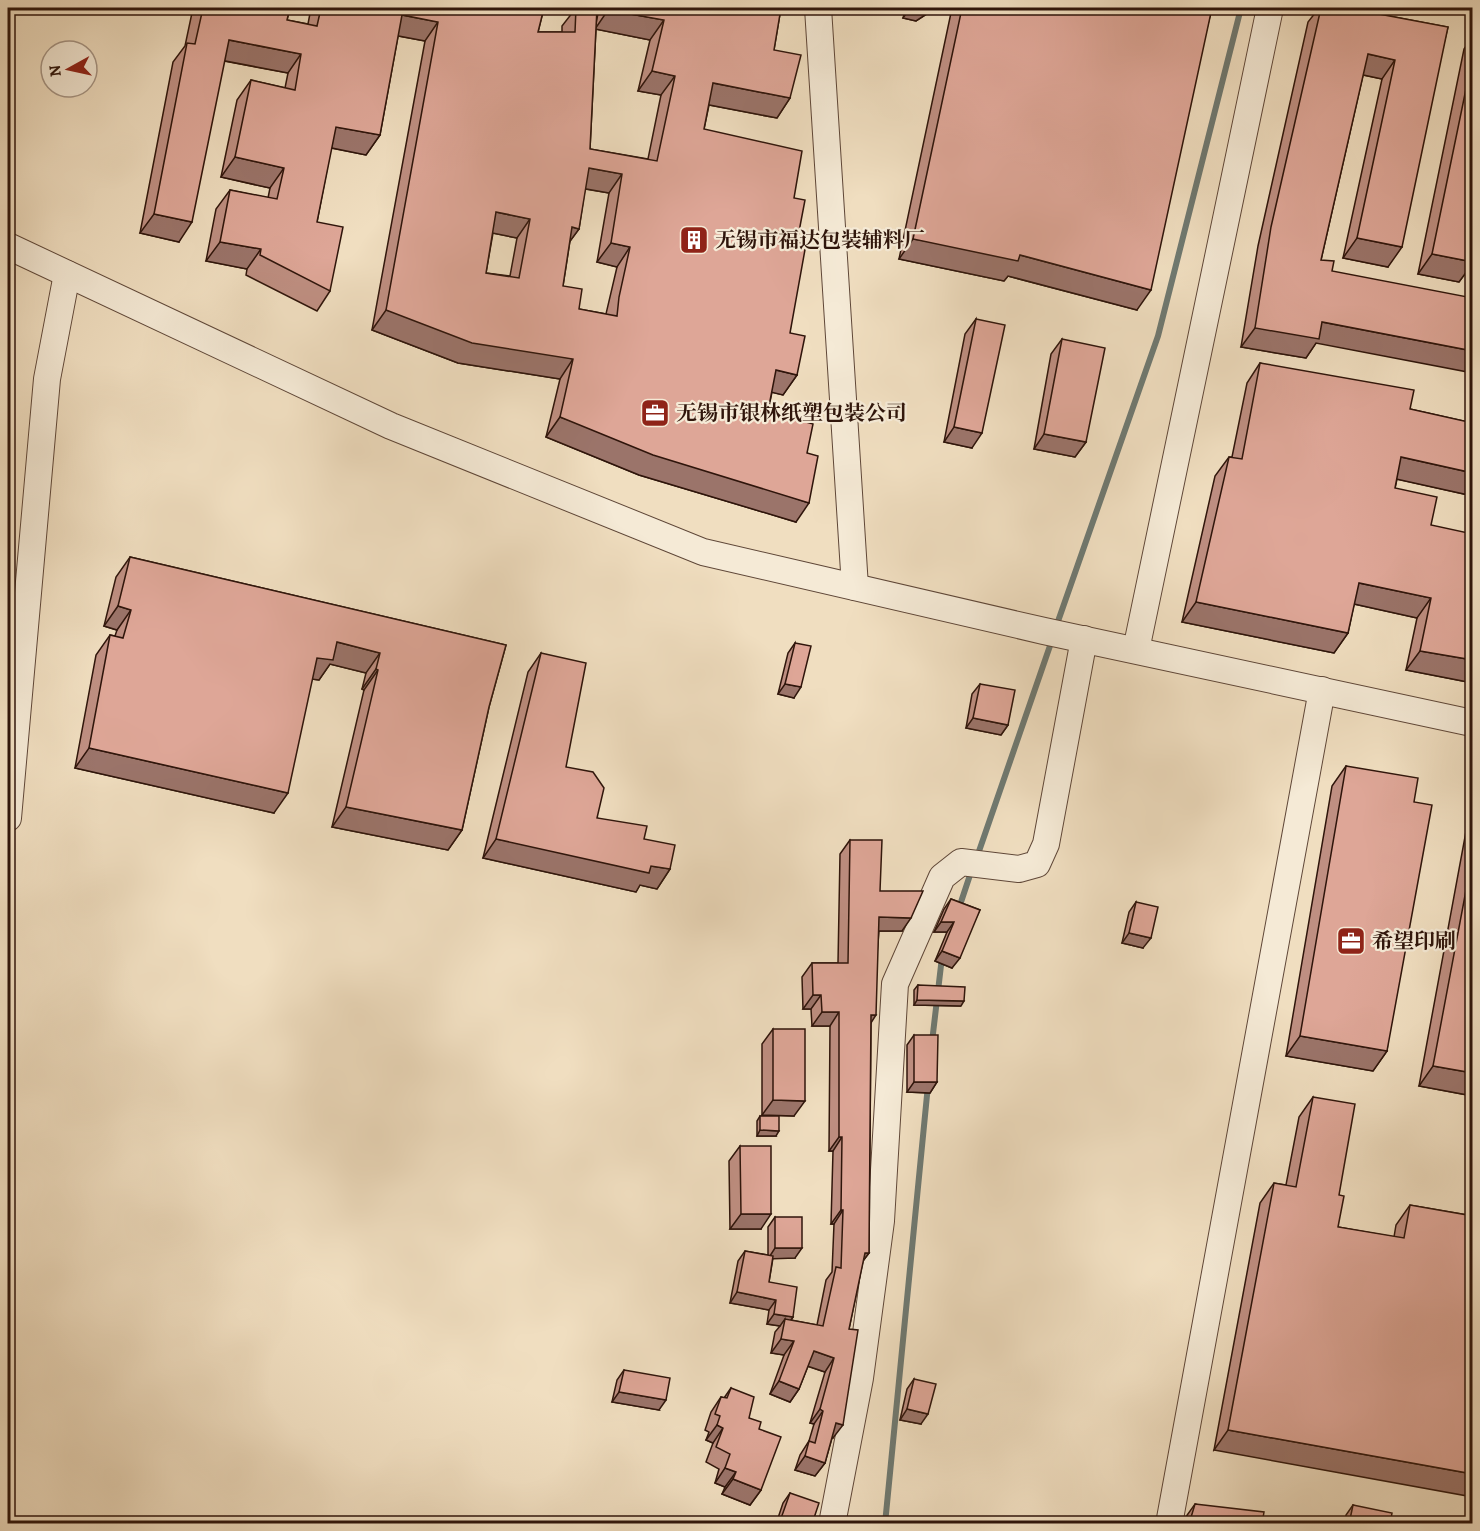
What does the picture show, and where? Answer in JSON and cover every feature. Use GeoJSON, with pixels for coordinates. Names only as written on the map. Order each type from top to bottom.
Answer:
{"type":"FeatureCollection","features":[{"type":"Feature","properties":{"kind":"street"},"geometry":{"type":"LineString","coordinates":[[818,8],[855,587]]}},
{"type":"Feature","properties":{"kind":"street"},"geometry":{"type":"LineString","coordinates":[[1136,650],[1270,8]]}},
{"type":"Feature","properties":{"kind":"street"},"geometry":{"type":"LineString","coordinates":[[8,246],[391,426],[703,552],[1065,635],[1473,723]]}},
{"type":"Feature","properties":{"kind":"street"},"geometry":{"type":"LineString","coordinates":[[8,818],[47,379],[67,274]]}},
{"type":"Feature","properties":{"kind":"street"},"geometry":{"type":"LineString","coordinates":[[832,1524],[860,1378],[881,1221],[896,984],[942,877],[961,862],[1019,869],[1037,864],[1046,844],[1065,635]]}},
{"type":"Feature","properties":{"kind":"street"},"geometry":{"type":"LineString","coordinates":[[1168,1524],[1322,690]]}},
{"type":"Feature","properties":{"kind":"building"},"geometry":{"type":"Polygon","coordinates":[[[203,8],[290,8],[287,20],[317,26],[321,8],[544,8],[538,32],[575,32],[576,8],[597,8],[590,149],[657,161],[675,76],[652,71],[664,20],[608,10],[609,8],[781,8],[774,50],[801,55],[790,98],[713,83],[704,129],[802,151],[794,198],[805,200],[797,242],[806,244],[790,333],[805,336],[797,375],[776,370],[768,411],[813,424],[807,453],[818,456],[809,503],[653,455],[560,417],[573,359],[472,343],[386,310],[438,22],[402,15],[380,135],[336,127],[317,222],[343,227],[330,291],[260,255],[261,249],[220,242],[230,190],[277,199],[284,168],[235,157],[251,80],[295,90],[301,54],[229,40],[192,222],[154,214],[187,43],[195,44],[203,8]],[[589,168],[579,229],[572,227],[563,286],[582,289],[579,309],[617,316],[630,247],[611,243],[622,174],[589,168]],[[496,212],[486,273],[519,278],[530,219],[496,212]]]}},
{"type":"Feature","properties":{"kind":"building"},"geometry":{"type":"Polygon","coordinates":[[[910,8],[928,8],[923,11],[910,8]]]}},
{"type":"Feature","properties":{"kind":"building"},"geometry":{"type":"Polygon","coordinates":[[[962,8],[1212,8],[1151,290],[1020,255],[1018,261],[913,239],[962,8]]]}},
{"type":"Feature","properties":{"kind":"building"},"geometry":{"type":"Polygon","coordinates":[[[1321,8],[1347,8],[1448,27],[1402,247],[1357,238],[1395,60],[1368,54],[1321,260],[1334,261],[1332,271],[1473,298],[1473,351],[1322,322],[1319,339],[1255,328],[1271,227],[1321,8]]]}},
{"type":"Feature","properties":{"kind":"building"},"geometry":{"type":"Polygon","coordinates":[[[1473,55],[1473,262],[1432,254],[1473,55]]]}},
{"type":"Feature","properties":{"kind":"building"},"geometry":{"type":"Polygon","coordinates":[[[976,319],[1005,325],[982,433],[954,427],[976,319]]]}},
{"type":"Feature","properties":{"kind":"building"},"geometry":{"type":"Polygon","coordinates":[[[1062,339],[1105,348],[1086,442],[1044,434],[1062,339]]]}},
{"type":"Feature","properties":{"kind":"building"},"geometry":{"type":"Polygon","coordinates":[[[1260,363],[1414,390],[1410,409],[1473,423],[1473,473],[1401,457],[1395,488],[1437,497],[1431,525],[1473,534],[1473,660],[1420,651],[1431,598],[1359,583],[1348,633],[1196,602],[1229,457],[1242,459],[1260,363]]]}},
{"type":"Feature","properties":{"kind":"building"},"geometry":{"type":"Polygon","coordinates":[[[130,557],[506,645],[489,707],[462,830],[346,807],[380,653],[337,642],[333,660],[317,658],[288,793],[89,748],[110,635],[123,638],[131,610],[118,606],[130,557]]]}},
{"type":"Feature","properties":{"kind":"building"},"geometry":{"type":"Polygon","coordinates":[[[795,643],[811,646],[801,687],[785,684],[795,643]]]}},
{"type":"Feature","properties":{"kind":"building"},"geometry":{"type":"Polygon","coordinates":[[[541,653],[586,663],[566,767],[593,772],[604,788],[597,818],[647,826],[644,839],[675,845],[670,869],[651,866],[649,873],[496,839],[541,653]]]}},
{"type":"Feature","properties":{"kind":"building"},"geometry":{"type":"Polygon","coordinates":[[[980,684],[1015,690],[1008,725],[973,718],[980,684]]]}},
{"type":"Feature","properties":{"kind":"building","name":"希望印刷"},"geometry":{"type":"Polygon","coordinates":[[[1346,766],[1418,778],[1414,802],[1432,805],[1387,1051],[1300,1036],[1346,766]]]}},
{"type":"Feature","properties":{"kind":"building"},"geometry":{"type":"Polygon","coordinates":[[[850,840],[882,840],[880,891],[923,891],[911,918],[879,917],[876,1015],[871,1015],[869,1253],[865,1253],[849,1329],[858,1330],[843,1425],[836,1423],[825,1463],[805,1456],[809,1441],[815,1443],[823,1411],[820,1409],[834,1358],[814,1351],[799,1389],[779,1381],[794,1341],[781,1339],[785,1319],[823,1326],[836,1267],[841,1268],[843,1210],[841,1210],[842,1137],[839,1137],[839,1012],[822,1012],[821,995],[813,995],[812,963],[848,963],[850,840]]]}},
{"type":"Feature","properties":{"kind":"building"},"geometry":{"type":"Polygon","coordinates":[[[1473,853],[1473,1073],[1433,1066],[1473,853]]]}},
{"type":"Feature","properties":{"kind":"building"},"geometry":{"type":"Polygon","coordinates":[[[951,899],[980,910],[960,958],[942,951],[954,922],[941,922],[951,899]]]}},
{"type":"Feature","properties":{"kind":"building"},"geometry":{"type":"Polygon","coordinates":[[[1136,902],[1158,907],[1151,938],[1129,933],[1136,902]]]}},
{"type":"Feature","properties":{"kind":"building"},"geometry":{"type":"Polygon","coordinates":[[[918,985],[965,987],[964,1001],[917,1000],[918,985]]]}},
{"type":"Feature","properties":{"kind":"building"},"geometry":{"type":"Polygon","coordinates":[[[773,1029],[805,1029],[805,1101],[773,1100],[773,1029]]]}},
{"type":"Feature","properties":{"kind":"building"},"geometry":{"type":"Polygon","coordinates":[[[914,1035],[938,1035],[937,1082],[914,1082],[914,1035]]]}},
{"type":"Feature","properties":{"kind":"building"},"geometry":{"type":"Polygon","coordinates":[[[1313,1097],[1355,1104],[1339,1195],[1344,1196],[1338,1227],[1404,1238],[1410,1205],[1473,1216],[1473,1474],[1228,1430],[1274,1183],[1296,1187],[1313,1097]]]}},
{"type":"Feature","properties":{"kind":"building"},"geometry":{"type":"Polygon","coordinates":[[[760,1116],[779,1116],[779,1131],[760,1130],[760,1116]]]}},
{"type":"Feature","properties":{"kind":"building"},"geometry":{"type":"Polygon","coordinates":[[[740,1146],[771,1146],[771,1214],[741,1214],[740,1146]]]}},
{"type":"Feature","properties":{"kind":"building"},"geometry":{"type":"Polygon","coordinates":[[[775,1217],[802,1217],[802,1248],[775,1248],[775,1217]]]}},
{"type":"Feature","properties":{"kind":"building"},"geometry":{"type":"Polygon","coordinates":[[[745,1251],[773,1256],[769,1282],[797,1287],[793,1317],[774,1314],[776,1300],[737,1292],[745,1251]]]}},
{"type":"Feature","properties":{"kind":"building"},"geometry":{"type":"Polygon","coordinates":[[[624,1370],[670,1378],[666,1400],[619,1392],[624,1370]]]}},
{"type":"Feature","properties":{"kind":"building"},"geometry":{"type":"Polygon","coordinates":[[[914,1379],[936,1384],[928,1414],[907,1409],[914,1379]]]}},
{"type":"Feature","properties":{"kind":"building"},"geometry":{"type":"Polygon","coordinates":[[[731,1388],[754,1397],[749,1418],[761,1422],[759,1429],[781,1437],[761,1490],[733,1479],[736,1472],[725,1468],[730,1454],[716,1447],[723,1428],[717,1425],[720,1416],[715,1414],[721,1397],[727,1398],[731,1388]]]}},
{"type":"Feature","properties":{"kind":"building"},"geometry":{"type":"Polygon","coordinates":[[[790,1493],[819,1503],[812,1524],[779,1524],[790,1493]]]}},
{"type":"Feature","properties":{"kind":"building"},"geometry":{"type":"Polygon","coordinates":[[[1195,1504],[1264,1512],[1262,1524],[1189,1524],[1195,1504]]]}},
{"type":"Feature","properties":{"kind":"building"},"geometry":{"type":"Polygon","coordinates":[[[1353,1505],[1392,1513],[1390,1524],[1349,1524],[1353,1505]]]}},
{"type":"Feature","properties":{"kind":"waterway"},"geometry":{"type":"LineString","coordinates":[[1056,627],[1158,336],[1241,8]]}},
{"type":"Feature","properties":{"kind":"waterway"},"geometry":{"type":"LineString","coordinates":[[977,857],[1052,640]]}},
{"type":"Feature","properties":{"kind":"waterway"},"geometry":{"type":"LineString","coordinates":[[959,908],[972,869]]}},
{"type":"Feature","properties":{"kind":"waterway"},"geometry":{"type":"LineString","coordinates":[[932,1042],[942,957]]}},
{"type":"Feature","properties":{"kind":"waterway"},"geometry":{"type":"LineString","coordinates":[[885,1524],[928,1085]]}},
{"type":"Feature","properties":{"kind":"place","name":"无锡市福达包装辅料厂"},"geometry":{"type":"Point","coordinates":[694,240]}},
{"type":"Feature","properties":{"kind":"place","name":"无锡市银林纸塑包装公司"},"geometry":{"type":"Point","coordinates":[655,413]}},
{"type":"Feature","properties":{"kind":"place","name":"希望印刷"},"geometry":{"type":"Point","coordinates":[1351,941]}}]}
